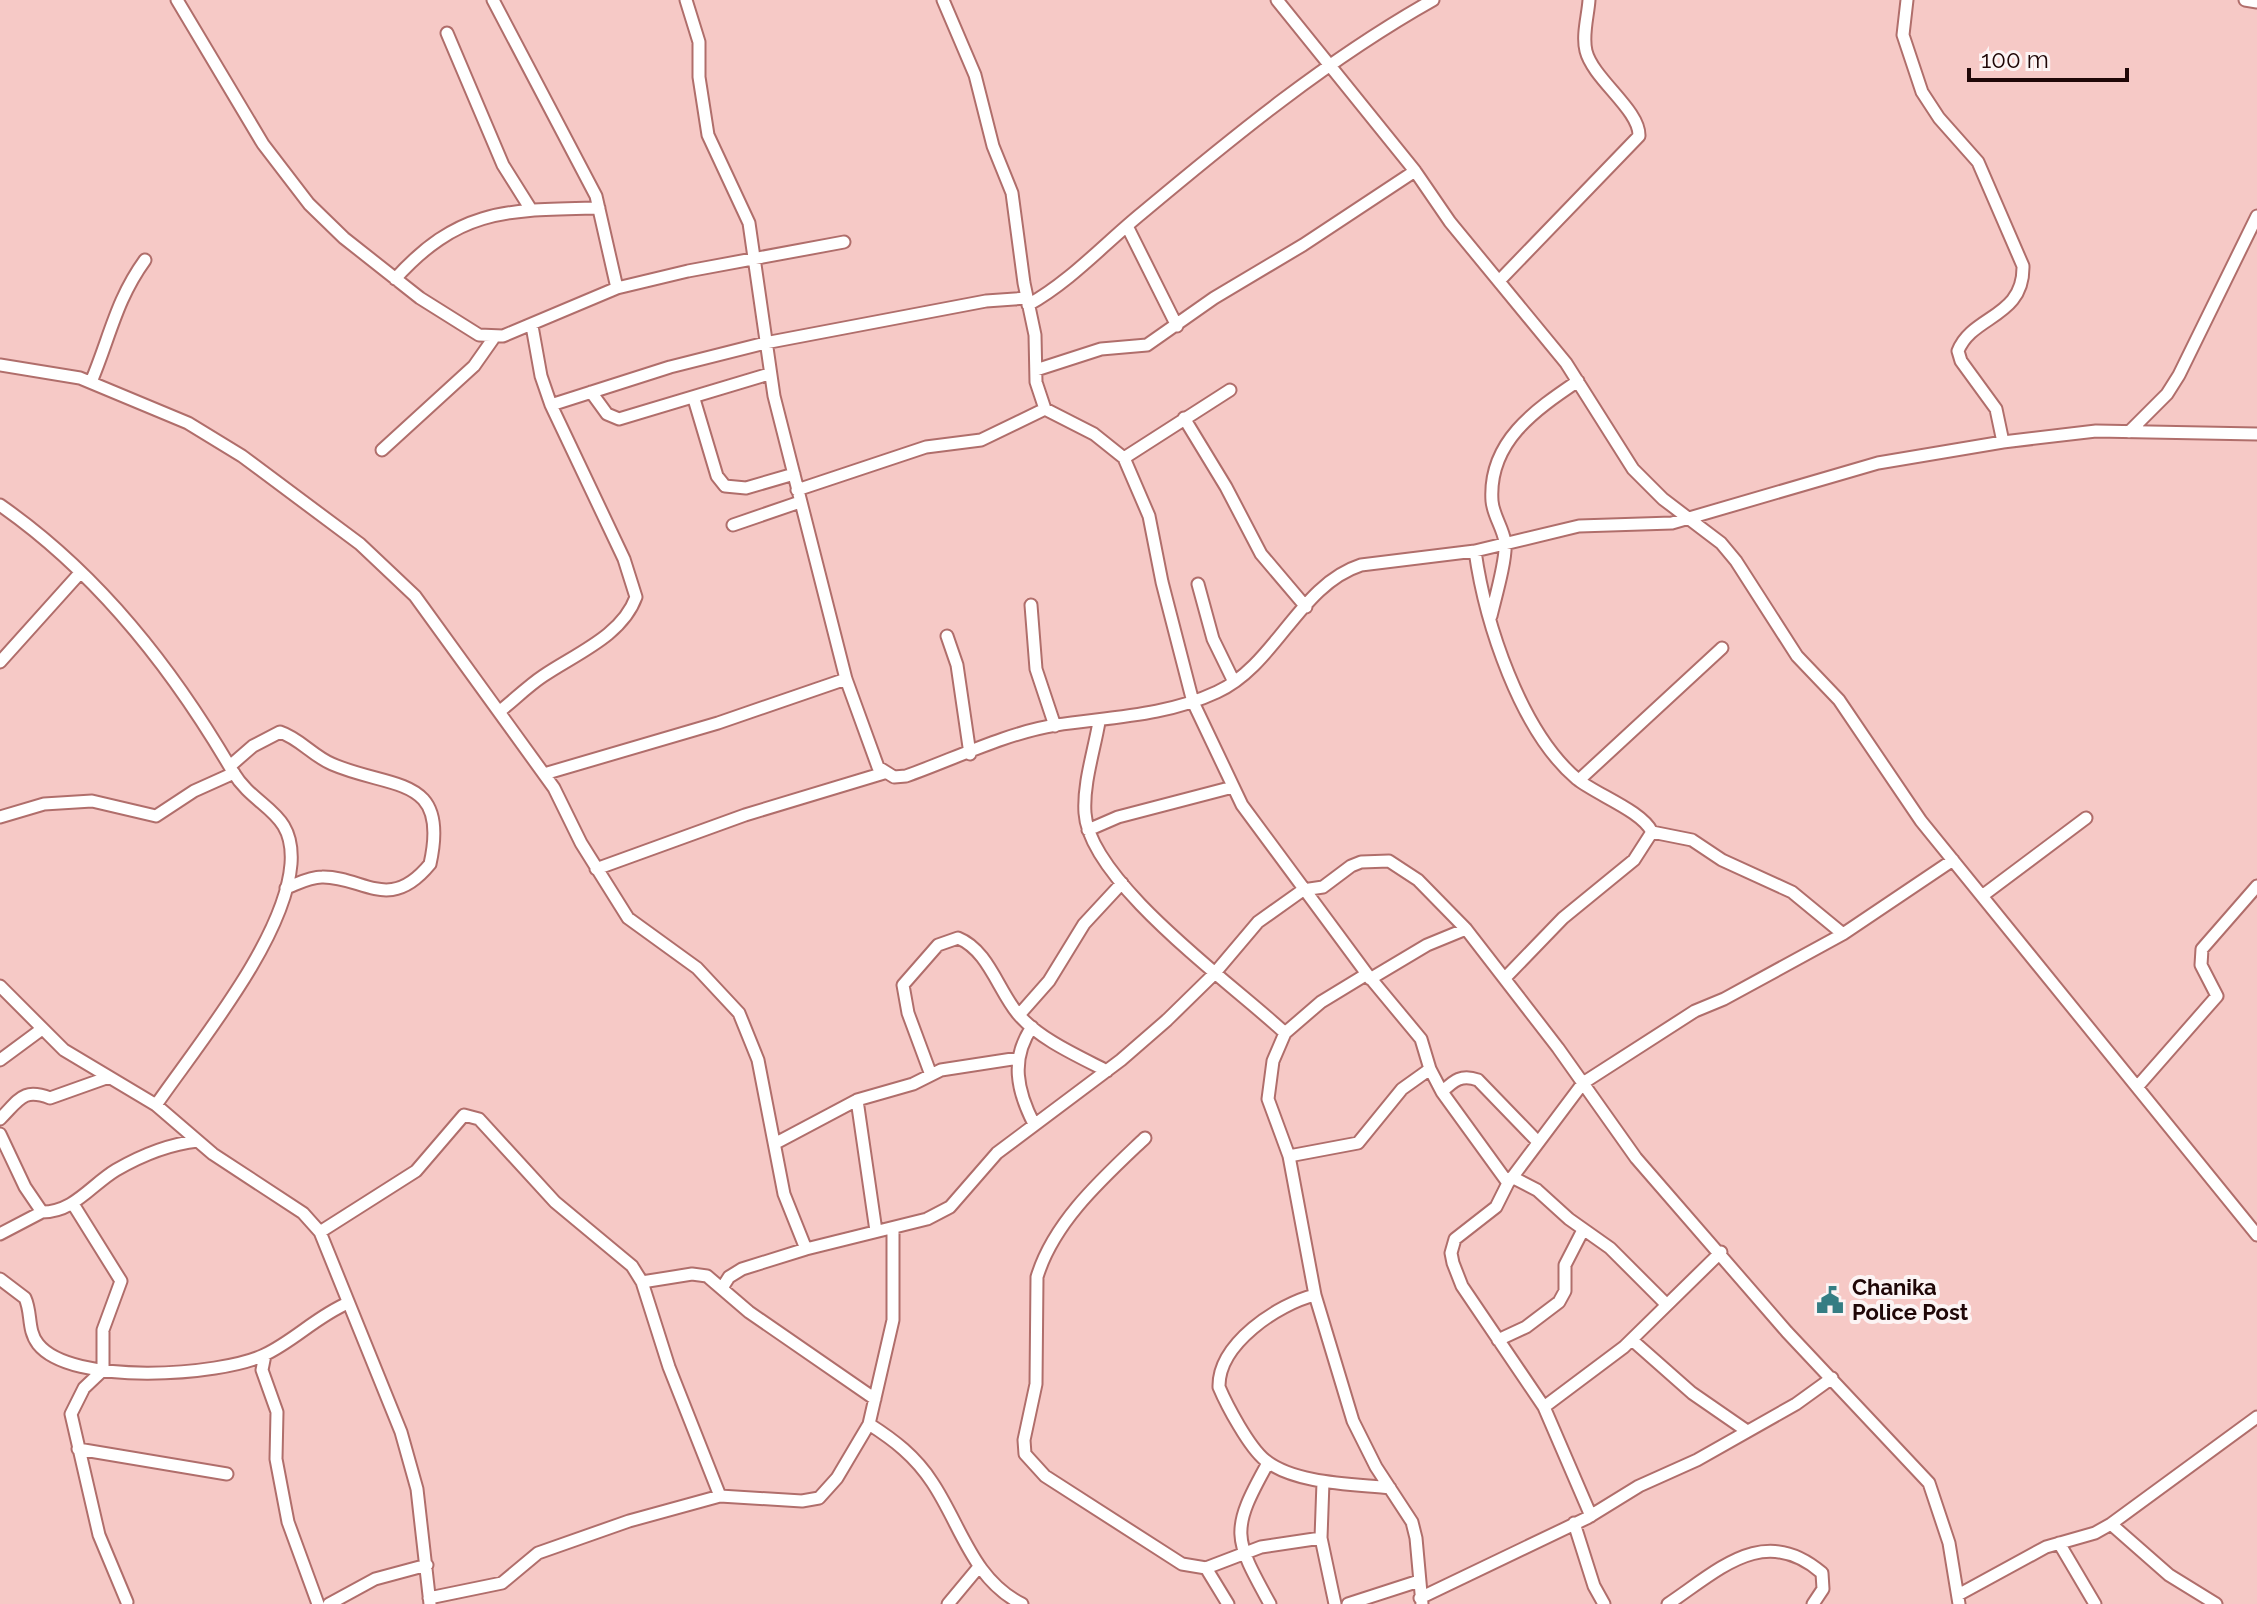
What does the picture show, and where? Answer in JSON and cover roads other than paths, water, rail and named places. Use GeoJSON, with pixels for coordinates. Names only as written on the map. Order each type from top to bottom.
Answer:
{"type":"FeatureCollection","features":[{"type":"Feature","properties":{"kind":"street"},"geometry":{"type":"LineString","coordinates":[[177,0],[284,174],[335,230],[395,279],[463,328],[493,339]]}},
{"type":"Feature","properties":{"kind":"street"},"geometry":{"type":"LineString","coordinates":[[493,0],[538,93],[588,180],[599,208],[617,288]]}},
{"type":"Feature","properties":{"kind":"street"},"geometry":{"type":"LineString","coordinates":[[686,0],[699,42],[699,77],[708,135],[749,223],[769,374],[798,496],[846,679],[874,759],[884,773]]}},
{"type":"Feature","properties":{"kind":"street"},"geometry":{"type":"LineString","coordinates":[[943,0],[975,75],[993,146],[1012,193],[1035,335],[1036,370],[1045,409],[1094,434],[1124,458],[1147,507],[1171,623],[1193,702],[1233,787],[1256,826],[1368,977],[1424,1042],[1430,1069],[1442,1092],[1510,1180],[1537,1190],[1583,1230],[1610,1248],[1665,1303]]}},
{"type":"Feature","properties":{"kind":"street"},"geometry":{"type":"LineString","coordinates":[[1277,0],[1578,381],[1633,469],[1736,561],[1797,656],[1839,700],[1906,800],[2257,1235]]}},
{"type":"Feature","properties":{"kind":"street"},"geometry":{"type":"LineString","coordinates":[[551,405],[670,367],[765,343],[986,301],[1028,302],[1063,282],[1127,226],[1329,65],[1433,0]]}},
{"type":"Feature","properties":{"kind":"street"},"geometry":{"type":"LineString","coordinates":[[1499,281],[1639,136],[1636,123],[1591,63],[1586,50],[1589,0]]}},
{"type":"Feature","properties":{"kind":"street"},"geometry":{"type":"LineString","coordinates":[[1907,0],[1903,35],[1922,92],[1978,162],[2023,266],[2023,281],[2008,306],[1965,338],[1958,351],[1961,361],[1996,409],[2003,442]]}},
{"type":"Feature","properties":{"kind":"street"},"geometry":{"type":"LineString","coordinates":[[2245,0],[2257,2]]}},
{"type":"Feature","properties":{"kind":"street"},"geometry":{"type":"LineString","coordinates":[[447,33],[503,165],[530,208]]}},
{"type":"Feature","properties":{"kind":"street"},"geometry":{"type":"LineString","coordinates":[[1036,370],[1101,349],[1147,345],[1214,298],[1303,245],[1415,171]]}},
{"type":"Feature","properties":{"kind":"street"},"geometry":{"type":"LineString","coordinates":[[395,279],[416,255],[445,234],[504,212],[530,208],[599,208]]}},
{"type":"Feature","properties":{"kind":"street"},"geometry":{"type":"LineString","coordinates":[[2129,432],[2167,394],[2179,375],[2257,216]]}},
{"type":"Feature","properties":{"kind":"street"},"geometry":{"type":"LineString","coordinates":[[1127,226],[1177,326]]}},
{"type":"Feature","properties":{"kind":"street"},"geometry":{"type":"LineString","coordinates":[[382,450],[474,366],[493,339],[532,326],[617,288],[844,242]]}},
{"type":"Feature","properties":{"kind":"street"},"geometry":{"type":"LineString","coordinates":[[91,382],[113,327],[116,307],[145,260]]}},
{"type":"Feature","properties":{"kind":"street"},"geometry":{"type":"LineString","coordinates":[[500,711],[541,677],[586,651],[627,614],[636,597],[624,559],[551,405],[541,376],[532,326]]}},
{"type":"Feature","properties":{"kind":"street"},"geometry":{"type":"LineString","coordinates":[[0,365],[91,382],[188,423],[242,456],[360,544],[415,596],[544,774],[596,869],[628,918],[697,968],[739,1013],[758,1060],[784,1194],[806,1249]]}},
{"type":"Feature","properties":{"kind":"street"},"geometry":{"type":"LineString","coordinates":[[591,392],[607,414],[619,419],[769,374]]}},
{"type":"Feature","properties":{"kind":"street"},"geometry":{"type":"LineString","coordinates":[[1490,620],[1506,544],[1492,503],[1495,469],[1502,449],[1512,433],[1578,381]]}},
{"type":"Feature","properties":{"kind":"street"},"geometry":{"type":"LineString","coordinates":[[1124,458],[1230,390]]}},
{"type":"Feature","properties":{"kind":"street"},"geometry":{"type":"LineString","coordinates":[[694,399],[717,476],[725,486],[746,488],[794,474]]}},
{"type":"Feature","properties":{"kind":"street"},"geometry":{"type":"LineString","coordinates":[[733,525],[798,496],[926,447],[981,440],[1045,409]]}},
{"type":"Feature","properties":{"kind":"street"},"geometry":{"type":"LineString","coordinates":[[1184,418],[1214,465],[1261,554],[1306,607]]}},
{"type":"Feature","properties":{"kind":"street"},"geometry":{"type":"LineString","coordinates":[[596,869],[745,815],[884,773],[906,776],[1055,726],[1099,722],[1193,702],[1250,671],[1306,607],[1348,569],[1385,560],[1475,551],[1579,526],[1653,525],[1692,519],[1878,463],[2003,442],[2096,431],[2257,434]]}},
{"type":"Feature","properties":{"kind":"street"},"geometry":{"type":"LineString","coordinates":[[0,505],[80,573],[140,633],[168,669],[248,791],[282,820],[289,831],[291,867],[286,888],[249,971],[156,1105]]}},
{"type":"Feature","properties":{"kind":"street"},"geometry":{"type":"LineString","coordinates":[[1475,551],[1490,620],[1503,657],[1540,732],[1564,767],[1579,780],[1638,816],[1652,832],[1692,840],[1722,860],[1792,892],[1843,934]]}},
{"type":"Feature","properties":{"kind":"street"},"geometry":{"type":"LineString","coordinates":[[0,662],[80,573]]}},
{"type":"Feature","properties":{"kind":"street"},"geometry":{"type":"LineString","coordinates":[[1198,584],[1213,639],[1234,682]]}},
{"type":"Feature","properties":{"kind":"street"},"geometry":{"type":"LineString","coordinates":[[1031,605],[1036,669],[1055,726]]}},
{"type":"Feature","properties":{"kind":"street"},"geometry":{"type":"LineString","coordinates":[[947,636],[957,665],[970,754]]}},
{"type":"Feature","properties":{"kind":"street"},"geometry":{"type":"LineString","coordinates":[[1579,780],[1722,648]]}},
{"type":"Feature","properties":{"kind":"street"},"geometry":{"type":"LineString","coordinates":[[544,774],[718,723],[846,679]]}},
{"type":"Feature","properties":{"kind":"street"},"geometry":{"type":"LineString","coordinates":[[1099,722],[1085,801],[1088,830],[1122,883],[1214,974],[1240,992],[1285,1033]]}},
{"type":"Feature","properties":{"kind":"street"},"geometry":{"type":"LineString","coordinates":[[0,817],[44,804],[92,801],[156,816],[232,769],[253,746],[280,732],[336,766],[413,790],[427,801],[432,812],[435,844],[430,864],[403,884],[381,891],[320,877],[286,888]]}},
{"type":"Feature","properties":{"kind":"street"},"geometry":{"type":"LineString","coordinates":[[1088,830],[1118,817],[1233,787]]}},
{"type":"Feature","properties":{"kind":"street"},"geometry":{"type":"LineString","coordinates":[[1982,896],[2086,818]]}},
{"type":"Feature","properties":{"kind":"street"},"geometry":{"type":"LineString","coordinates":[[1505,978],[1563,918],[1634,860],[1652,832]]}},
{"type":"Feature","properties":{"kind":"street"},"geometry":{"type":"LineString","coordinates":[[1591,1516],[1544,1407],[1462,1286],[1451,1253],[1455,1239],[1496,1207],[1510,1180],[1583,1083],[1695,1011],[1724,999],[1843,934],[1953,860]]}},
{"type":"Feature","properties":{"kind":"street"},"geometry":{"type":"LineString","coordinates":[[722,1288],[733,1273],[806,1249],[893,1229],[946,1211],[997,1153],[1107,1071],[1214,974],[1258,922],[1303,890],[1323,887],[1361,862],[1389,861],[1418,880],[1466,929],[1636,1158],[1721,1252],[1787,1332],[1929,1483],[1949,1543],[1959,1599],[2011,1563],[2111,1524],[2257,1417]]}},
{"type":"Feature","properties":{"kind":"street"},"geometry":{"type":"LineString","coordinates":[[1019,1015],[1049,981],[1092,913],[1122,883]]}},
{"type":"Feature","properties":{"kind":"street"},"geometry":{"type":"LineString","coordinates":[[2138,1086],[2217,996],[2201,965],[2202,949],[2257,886]]}},
{"type":"Feature","properties":{"kind":"street"},"geometry":{"type":"LineString","coordinates":[[1466,929],[1427,945],[1321,1002],[1285,1033],[1273,1061],[1268,1099],[1289,1156],[1315,1295],[1353,1421],[1412,1522],[1421,1601],[1591,1516],[1639,1486],[1697,1460],[1796,1404],[1832,1378]]}},
{"type":"Feature","properties":{"kind":"street"},"geometry":{"type":"LineString","coordinates":[[931,1075],[908,1013],[903,985],[938,945],[958,938],[975,947],[1019,1015],[1032,1027],[1107,1071]]}},
{"type":"Feature","properties":{"kind":"street"},"geometry":{"type":"LineString","coordinates":[[0,986],[64,1050],[156,1105],[198,1141],[303,1213],[320,1232],[401,1432],[417,1489],[430,1601],[502,1583],[538,1553],[629,1521],[720,1496],[802,1501],[819,1498],[837,1478],[869,1424],[895,1303],[893,1229]]}},
{"type":"Feature","properties":{"kind":"street"},"geometry":{"type":"LineString","coordinates":[[1032,1027],[1019,1058],[1018,1086],[1034,1124]]}},
{"type":"Feature","properties":{"kind":"street"},"geometry":{"type":"LineString","coordinates":[[0,1060],[42,1029]]}},
{"type":"Feature","properties":{"kind":"street"},"geometry":{"type":"LineString","coordinates":[[776,1143],[857,1100],[949,1068],[1019,1058]]}},
{"type":"Feature","properties":{"kind":"street"},"geometry":{"type":"LineString","coordinates":[[1289,1156],[1358,1143],[1402,1089],[1430,1069]]}},
{"type":"Feature","properties":{"kind":"street"},"geometry":{"type":"LineString","coordinates":[[1442,1092],[1460,1078],[1468,1076],[1478,1080],[1538,1142]]}},
{"type":"Feature","properties":{"kind":"street"},"geometry":{"type":"LineString","coordinates":[[0,1119],[30,1093],[38,1092],[50,1098],[109,1077]]}},
{"type":"Feature","properties":{"kind":"street"},"geometry":{"type":"LineString","coordinates":[[857,1100],[876,1231]]}},
{"type":"Feature","properties":{"kind":"street"},"geometry":{"type":"LineString","coordinates":[[320,1232],[409,1176],[459,1118],[470,1114],[493,1130],[555,1202],[632,1266],[642,1282],[669,1367],[720,1496]]}},
{"type":"Feature","properties":{"kind":"street"},"geometry":{"type":"LineString","coordinates":[[0,1134],[25,1187],[42,1212]]}},
{"type":"Feature","properties":{"kind":"street"},"geometry":{"type":"LineString","coordinates":[[1145,1138],[1062,1226],[1041,1264],[1037,1277],[1036,1384],[1024,1440],[1025,1454],[1045,1476],[1163,1555],[1182,1564],[1206,1568],[1285,1541],[1321,1538]]}},
{"type":"Feature","properties":{"kind":"street"},"geometry":{"type":"LineString","coordinates":[[0,1234],[42,1212],[73,1204],[129,1163],[169,1146],[198,1141]]}},
{"type":"Feature","properties":{"kind":"street"},"geometry":{"type":"LineString","coordinates":[[73,1204],[120,1276],[119,1289],[103,1330],[103,1370],[75,1401],[71,1423],[99,1535],[127,1602]]}},
{"type":"Feature","properties":{"kind":"street"},"geometry":{"type":"LineString","coordinates":[[1498,1340],[1526,1327],[1559,1302],[1565,1291],[1565,1265],[1583,1230]]}},
{"type":"Feature","properties":{"kind":"street"},"geometry":{"type":"LineString","coordinates":[[1544,1407],[1632,1340],[1665,1303],[1721,1252]]}},
{"type":"Feature","properties":{"kind":"street"},"geometry":{"type":"LineString","coordinates":[[642,1282],[692,1274],[707,1276],[749,1312],[875,1399]]}},
{"type":"Feature","properties":{"kind":"street"},"geometry":{"type":"LineString","coordinates":[[0,1279],[25,1298],[31,1333],[44,1350],[103,1370],[184,1372],[265,1355],[316,1319],[348,1303]]}},
{"type":"Feature","properties":{"kind":"street"},"geometry":{"type":"LineString","coordinates":[[1315,1295],[1284,1304],[1233,1349],[1218,1375],[1223,1396],[1250,1442],[1268,1463],[1323,1482],[1390,1488]]}},
{"type":"Feature","properties":{"kind":"street"},"geometry":{"type":"LineString","coordinates":[[1632,1340],[1692,1393],[1747,1431]]}},
{"type":"Feature","properties":{"kind":"street"},"geometry":{"type":"LineString","coordinates":[[265,1355],[262,1370],[277,1412],[276,1459],[288,1522],[318,1604]]}},
{"type":"Feature","properties":{"kind":"street"},"geometry":{"type":"LineString","coordinates":[[869,1424],[902,1445],[930,1479],[978,1568],[1022,1604]]}},
{"type":"Feature","properties":{"kind":"street"},"geometry":{"type":"LineString","coordinates":[[78,1449],[227,1474]]}},
{"type":"Feature","properties":{"kind":"street"},"geometry":{"type":"LineString","coordinates":[[1268,1463],[1241,1517],[1243,1555],[1270,1604]]}},
{"type":"Feature","properties":{"kind":"street"},"geometry":{"type":"LineString","coordinates":[[1323,1482],[1321,1538],[1335,1604]]}},
{"type":"Feature","properties":{"kind":"street"},"geometry":{"type":"LineString","coordinates":[[1574,1523],[1594,1586],[1604,1604]]}},
{"type":"Feature","properties":{"kind":"street"},"geometry":{"type":"LineString","coordinates":[[2111,1524],[2169,1575],[2216,1604]]}},
{"type":"Feature","properties":{"kind":"street"},"geometry":{"type":"LineString","coordinates":[[2059,1543],[2095,1604]]}},
{"type":"Feature","properties":{"kind":"street"},"geometry":{"type":"LineString","coordinates":[[1668,1604],[1727,1565],[1769,1548],[1807,1562],[1822,1573],[1823,1589],[1813,1604]]}},
{"type":"Feature","properties":{"kind":"street"},"geometry":{"type":"LineString","coordinates":[[329,1604],[375,1579],[427,1565]]}},
{"type":"Feature","properties":{"kind":"street"},"geometry":{"type":"LineString","coordinates":[[948,1604],[978,1568]]}},
{"type":"Feature","properties":{"kind":"street"},"geometry":{"type":"LineString","coordinates":[[1206,1568],[1228,1604]]}},
{"type":"Feature","properties":{"kind":"street"},"geometry":{"type":"LineString","coordinates":[[1348,1604],[1419,1581]]}},
{"type":"Feature","properties":{"kind":"street"},"geometry":{"type":"LineString","coordinates":[[2087,1590],[2088,1604]]}},
{"type":"Feature","properties":{"kind":"place","name":"Chanika Police Post"},"geometry":{"type":"Point","coordinates":[1830,1300]}}]}
